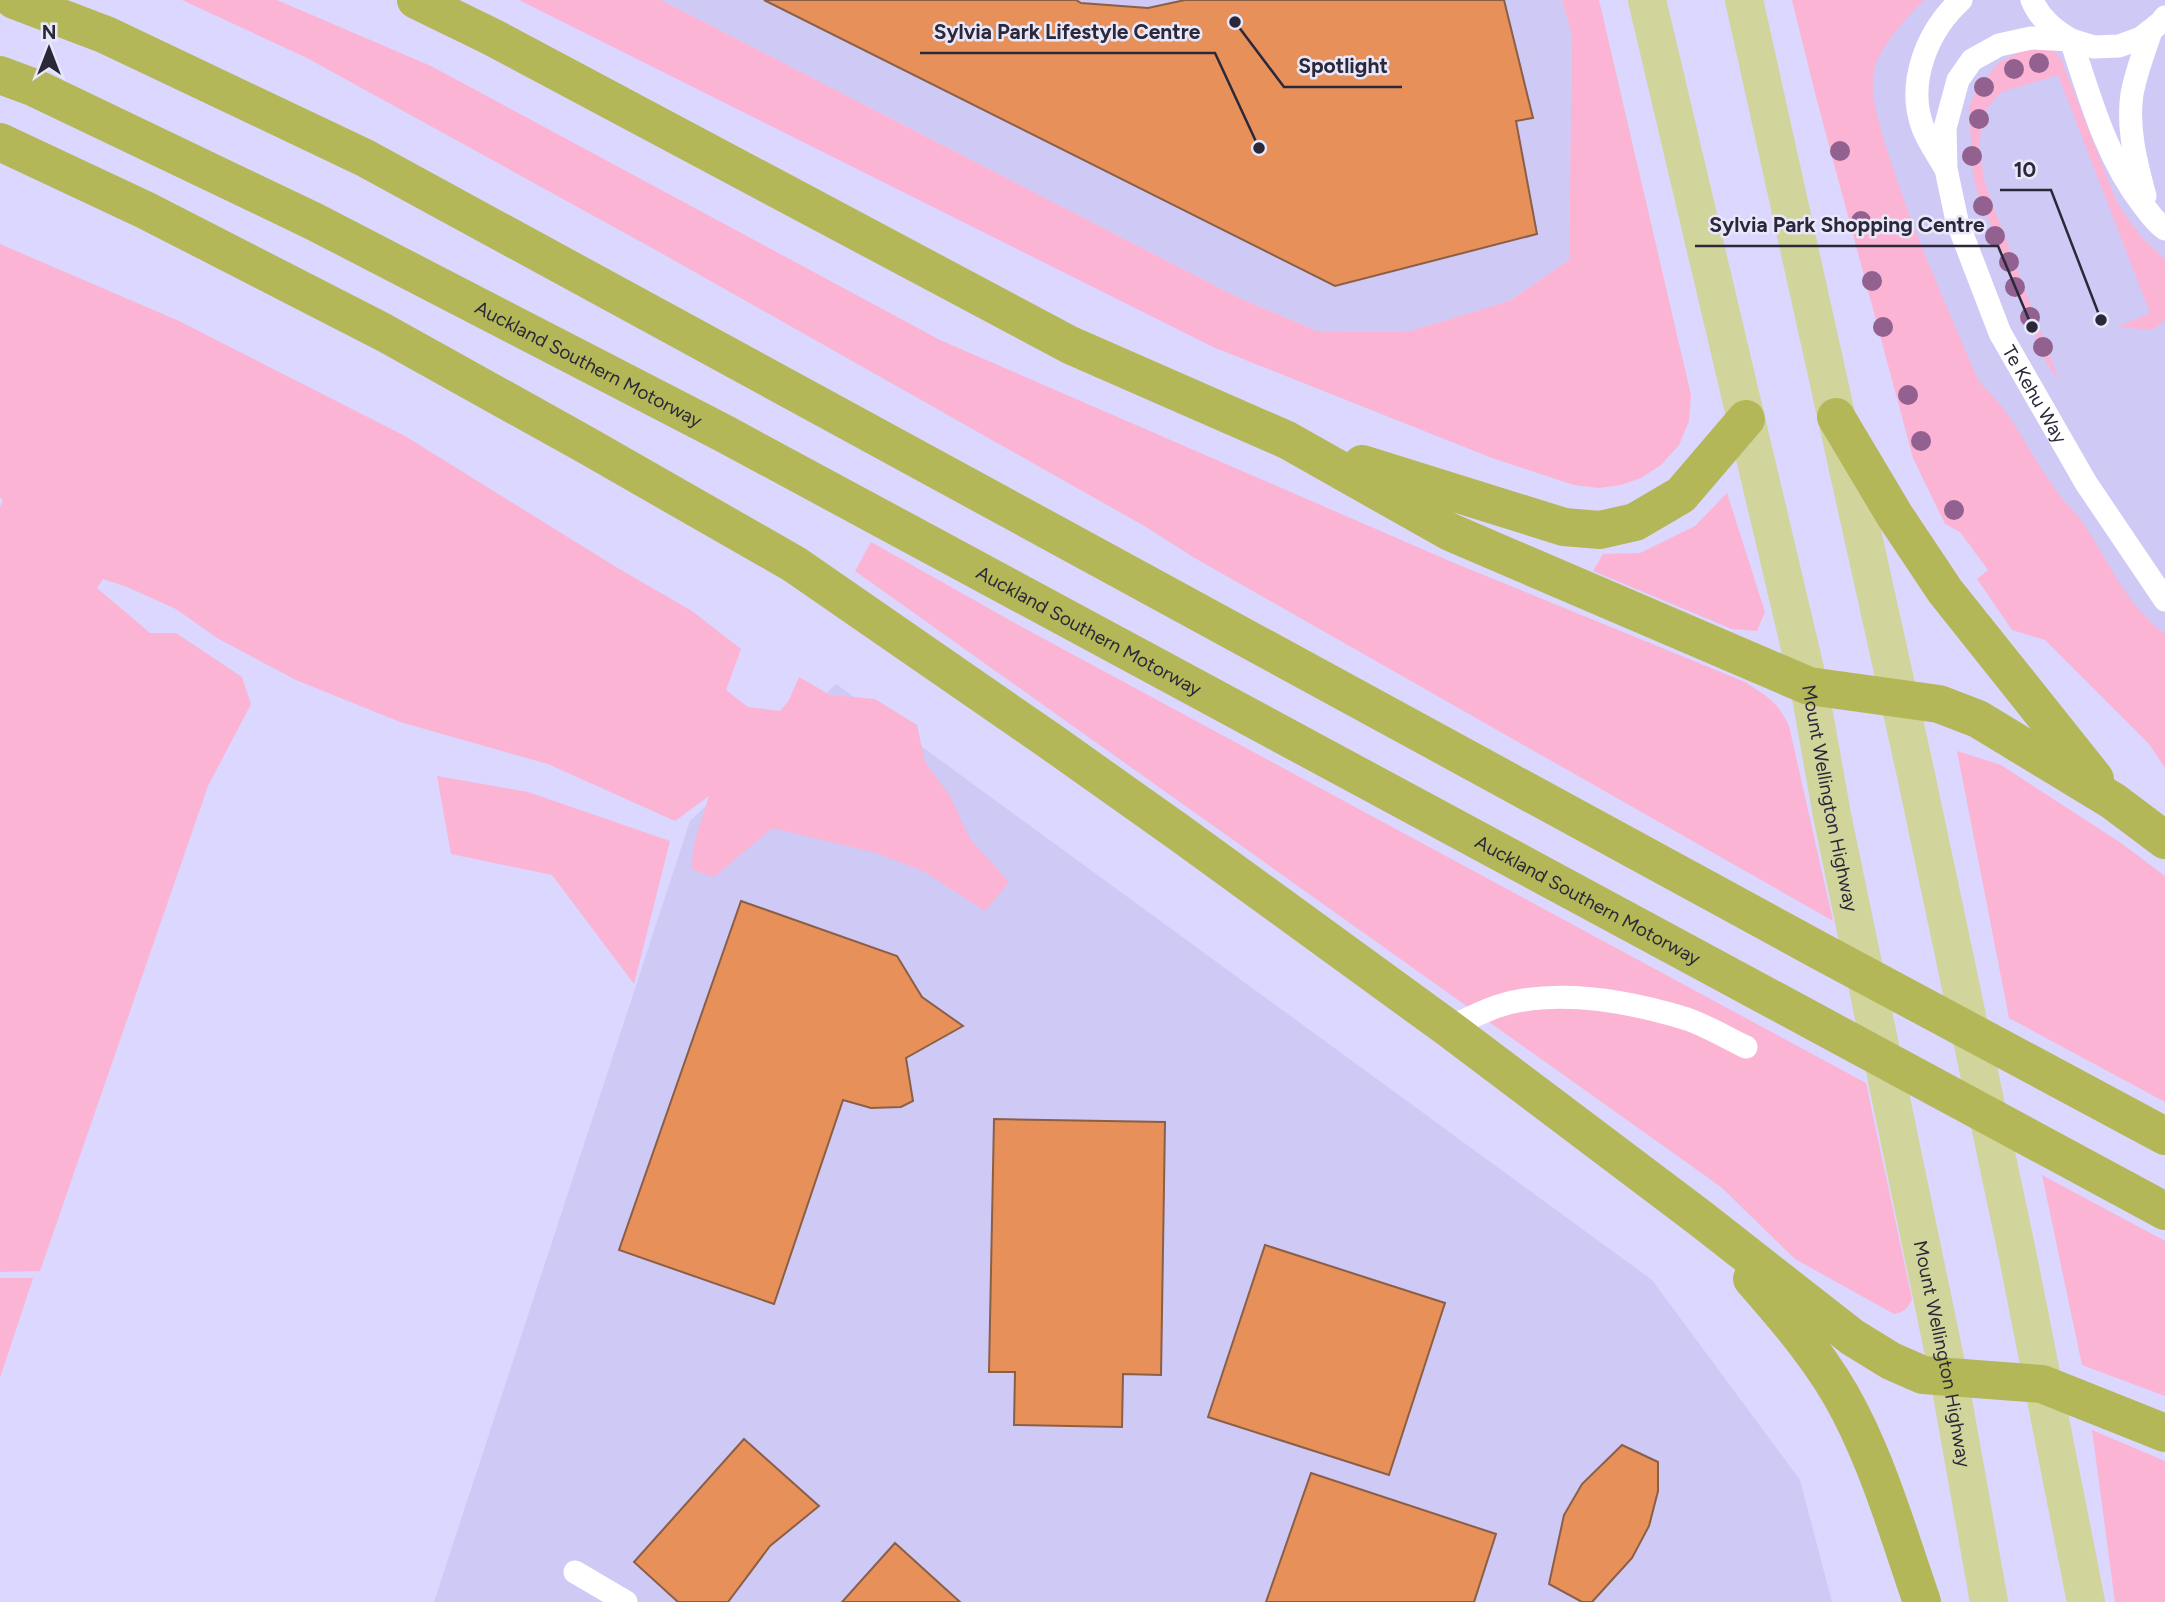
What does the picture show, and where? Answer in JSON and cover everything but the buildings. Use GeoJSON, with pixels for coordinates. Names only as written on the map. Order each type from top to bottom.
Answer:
{"type":"FeatureCollection","features":[{"type":"Feature","properties":{"kind":"highway"},"geometry":{"type":"LineString","coordinates":[[14,0],[106,35],[365,158],[1820,951],[2165,1136]]}},
{"type":"Feature","properties":{"kind":"highway"},"geometry":{"type":"LineString","coordinates":[[416,0],[492,37],[1070,345],[1287,440],[1450,532],[1809,686],[1939,704],[1978,719],[2113,801],[2165,840]]}},
{"type":"Feature","properties":{"kind":"highway","name":"Auckland Southern Motorway"},"geometry":{"type":"LineString","coordinates":[[0,75],[34,88],[313,221],[713,428],[2165,1211]]}},
{"type":"Feature","properties":{"kind":"highway"},"geometry":{"type":"LineString","coordinates":[[0,142],[145,210],[383,332],[794,565],[1050,740],[1448,1028],[1700,1218],[1852,1337],[1891,1361],[1923,1376],[2042,1384],[2165,1433]]}},
{"type":"Feature","properties":{"kind":"highway"},"geometry":{"type":"LineString","coordinates":[[1836,416],[1895,516],[1945,591],[2113,801]]}},
{"type":"Feature","properties":{"kind":"highway"},"geometry":{"type":"LineString","coordinates":[[1287,440],[1552,524],[1600,530],[1635,522],[1681,495],[1746,419]]}},
{"type":"Feature","properties":{"kind":"highway"},"geometry":{"type":"LineString","coordinates":[[1700,1218],[1813,1354],[1850,1411],[1874,1466],[1922,1602]]}},
{"type":"Feature","properties":{"kind":"main road","name":"Mount Wellington Highway"},"geometry":{"type":"LineString","coordinates":[[1647,0],[1809,686],[1832,815],[1949,1378],[1989,1602]]}},
{"type":"Feature","properties":{"kind":"main road"},"geometry":{"type":"LineString","coordinates":[[1744,0],[2019,1262],[2086,1602]]}},
{"type":"Feature","properties":{"kind":"lane","name":"Te Kehu Way"},"geometry":{"type":"LineString","coordinates":[[1946,169],[1923,130],[1916,104],[1918,78],[1928,43],[1952,8],[1961,0]]}},
{"type":"Feature","properties":{"kind":"lane","name":"Te Kehu Way"},"geometry":{"type":"LineString","coordinates":[[2032,0],[2036,10],[2051,28],[2071,40],[2094,47],[2119,46],[2141,38],[2158,24]]}},
{"type":"Feature","properties":{"kind":"lane"},"geometry":{"type":"LineString","coordinates":[[2158,24],[2138,68],[2132,97],[2132,134],[2138,169],[2158,223]]}},
{"type":"Feature","properties":{"kind":"lane","name":"Te Kehu Way"},"geometry":{"type":"LineString","coordinates":[[2071,40],[2031,38],[1999,45],[1972,60],[1958,80],[1945,128],[1946,169],[1957,221],[2000,333],[2086,483],[2165,600]]}},
{"type":"Feature","properties":{"kind":"lane"},"geometry":{"type":"LineString","coordinates":[[2071,40],[2096,117],[2113,158],[2131,190],[2158,223]]}},
{"type":"Feature","properties":{"kind":"lane"},"geometry":{"type":"LineString","coordinates":[[1448,1028],[1490,1008],[1518,1001],[1558,997],[1605,1001],[1689,1020],[1746,1047]]}},
{"type":"Feature","properties":{"kind":"lane"},"geometry":{"type":"LineString","coordinates":[[575,1572],[626,1602]]}},
{"type":"Feature","properties":{"kind":"shaded area"},"geometry":{"type":"Polygon","coordinates":[[[182,0],[277,0],[431,66],[940,340],[1452,562],[1745,682],[1771,700],[1789,726],[1833,921],[1193,557],[1146,527],[661,253],[307,58],[182,0]]]}},
{"type":"Feature","properties":{"kind":"shaded area"},"geometry":{"type":"Polygon","coordinates":[[[519,0],[661,0],[1237,297],[1317,331],[1407,332],[1509,301],[1569,260],[1572,36],[1562,0],[1599,0],[1691,395],[1689,421],[1679,445],[1661,465],[1641,478],[1621,485],[1599,488],[1574,485],[1492,458],[1213,347],[519,0]]]}},
{"type":"Feature","properties":{"kind":"shaded area"},"geometry":{"type":"Polygon","coordinates":[[[661,0],[1562,0],[1572,36],[1569,260],[1509,301],[1407,332],[1317,331],[1237,297],[661,0]]]}},
{"type":"Feature","properties":{"kind":"shaded area"},"geometry":{"type":"Polygon","coordinates":[[[1792,0],[1924,0],[1886,45],[1875,65],[1873,75],[1879,124],[1897,182],[1977,378],[2005,410],[2054,487],[2083,522],[2130,598],[2165,634],[2165,768],[2149,744],[2045,640],[2012,630],[1977,579],[1988,570],[1960,532],[1945,524],[1913,458],[1792,0]]]}},
{"type":"Feature","properties":{"kind":"shaded area"},"geometry":{"type":"Polygon","coordinates":[[[1819,0],[2165,0],[2165,709],[1933,421],[1819,0]]]}},
{"type":"Feature","properties":{"kind":"shaded area"},"geometry":{"type":"Polygon","coordinates":[[[2044,47],[2055,51],[2061,59],[2117,203],[2142,238],[2165,260],[2165,320],[2152,330],[2117,327],[2150,313],[2058,75],[2001,92],[1983,113],[1979,146],[1985,184],[2059,380],[2047,364],[1978,194],[1973,176],[1969,107],[1977,88],[2000,62],[2016,54],[2016,50],[2044,47]]]}},
{"type":"Feature","properties":{"kind":"shaded area"},"geometry":{"type":"Polygon","coordinates":[[[0,244],[179,321],[405,436],[692,611],[741,649],[726,690],[748,707],[780,711],[789,700],[799,677],[830,695],[875,699],[917,725],[925,762],[950,796],[970,839],[1009,882],[985,911],[923,871],[873,852],[772,828],[714,877],[691,869],[695,840],[709,796],[675,821],[548,764],[400,722],[296,680],[217,638],[176,609],[103,579],[97,588],[150,633],[176,633],[242,677],[251,704],[208,786],[40,1271],[0,1272],[0,507],[3,500],[0,498],[0,244]]]}},
{"type":"Feature","properties":{"kind":"shaded area"},"geometry":{"type":"Polygon","coordinates":[[[1727,493],[1765,612],[1757,631],[1732,629],[1593,571],[1603,554],[1640,553],[1695,526],[1727,493]]]}},
{"type":"Feature","properties":{"kind":"shaded area"},"geometry":{"type":"Polygon","coordinates":[[[871,542],[1022,627],[1866,1083],[1912,1299],[1909,1305],[1894,1314],[1795,1259],[1721,1187],[855,571],[871,542]]]}},
{"type":"Feature","properties":{"kind":"shaded area"},"geometry":{"type":"Polygon","coordinates":[[[836,684],[1652,1280],[1800,1480],[1832,1602],[434,1602],[690,821],[836,684]]]}},
{"type":"Feature","properties":{"kind":"shaded area"},"geometry":{"type":"Polygon","coordinates":[[[1957,751],[2001,765],[2121,843],[2165,876],[2165,1102],[2009,1018],[1957,751]]]}},
{"type":"Feature","properties":{"kind":"shaded area"},"geometry":{"type":"Polygon","coordinates":[[[437,776],[528,792],[670,841],[634,984],[552,875],[451,854],[437,776]]]}},
{"type":"Feature","properties":{"kind":"shaded area"},"geometry":{"type":"Polygon","coordinates":[[[2042,1175],[2165,1241],[2165,1396],[2082,1365],[2042,1175]]]}},
{"type":"Feature","properties":{"kind":"shaded area"},"geometry":{"type":"Polygon","coordinates":[[[0,1278],[33,1278],[0,1378],[0,1278]]]}},
{"type":"Feature","properties":{"kind":"shaded area"},"geometry":{"type":"Polygon","coordinates":[[[2092,1430],[2165,1461],[2165,1602],[2115,1602],[2092,1430]]]}},
{"type":"Feature","properties":{"kind":"place","name":"Spotlight"},"geometry":{"type":"Point","coordinates":[1235,22]}},
{"type":"Feature","properties":{"kind":"place","name":"Sylvia Park Lifestyle Centre"},"geometry":{"type":"Point","coordinates":[1259,148]}},
{"type":"Feature","properties":{"kind":"place","name":"10"},"geometry":{"type":"Point","coordinates":[2101,320]}},
{"type":"Feature","properties":{"kind":"place","name":"Sylvia Park Shopping Centre"},"geometry":{"type":"Point","coordinates":[2032,327]}}]}
